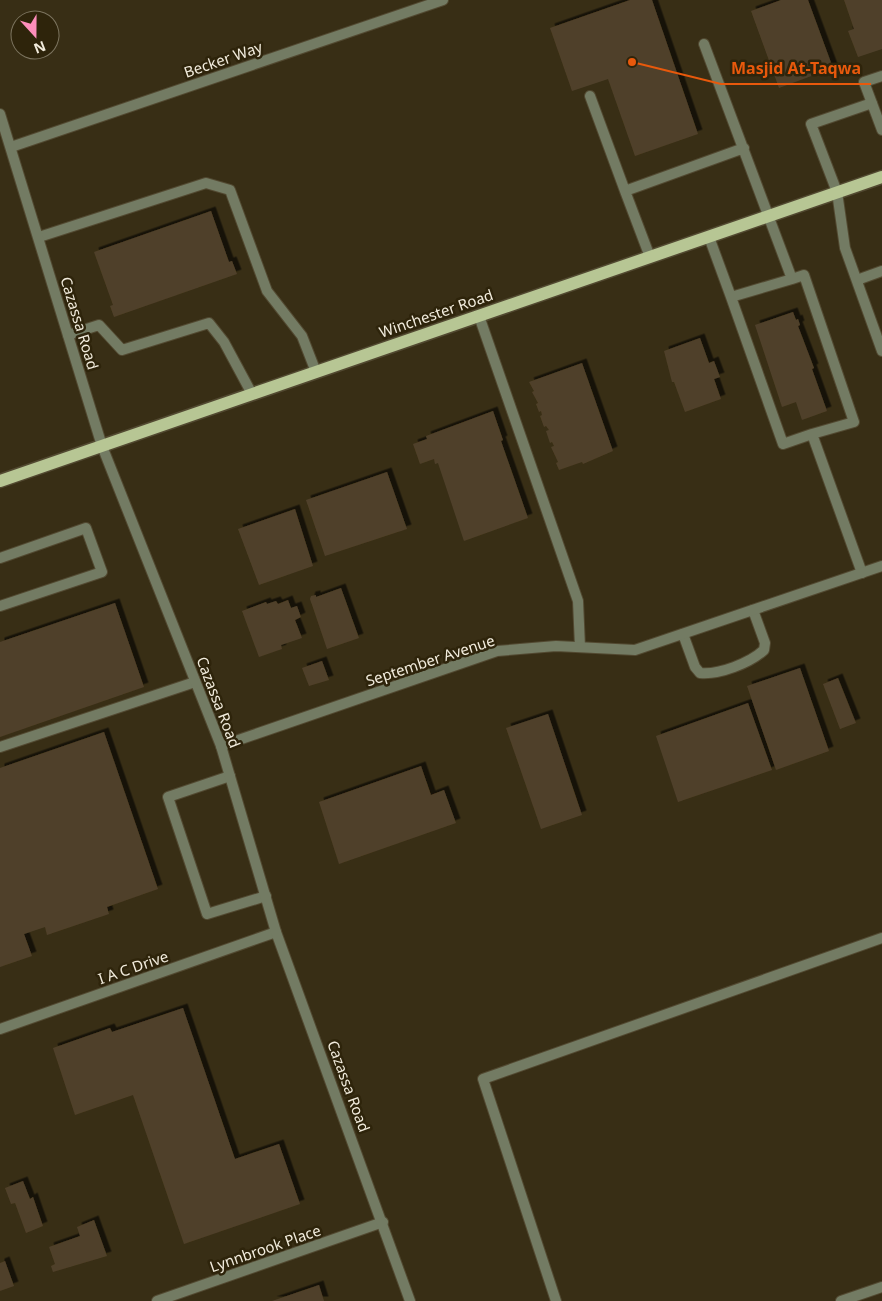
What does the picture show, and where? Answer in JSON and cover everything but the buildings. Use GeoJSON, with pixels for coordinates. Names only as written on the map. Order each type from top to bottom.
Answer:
{"type":"FeatureCollection","features":[{"type":"Feature","properties":{"kind":"main road","name":"Winchester Road"},"geometry":{"type":"LineString","coordinates":[[0,481],[882,177]]}},
{"type":"Feature","properties":{"kind":"street","name":"Becker Way"},"geometry":{"type":"LineString","coordinates":[[11,147],[443,0]]}},
{"type":"Feature","properties":{"kind":"street"},"geometry":{"type":"LineString","coordinates":[[704,44],[792,279]]}},
{"type":"Feature","properties":{"kind":"street"},"geometry":{"type":"LineString","coordinates":[[882,76],[864,82],[882,130]]}},
{"type":"Feature","properties":{"kind":"street"},"geometry":{"type":"LineString","coordinates":[[590,96],[650,257]]}},
{"type":"Feature","properties":{"kind":"street"},"geometry":{"type":"LineString","coordinates":[[872,103],[811,124],[837,192],[845,248],[857,280],[877,322],[882,351]]}},
{"type":"Feature","properties":{"kind":"street","name":"Cazassa Road"},"geometry":{"type":"LineString","coordinates":[[0,114],[102,446],[221,746],[276,932],[383,1222],[410,1301]]}},
{"type":"Feature","properties":{"kind":"street"},"geometry":{"type":"LineString","coordinates":[[625,191],[744,148]]}},
{"type":"Feature","properties":{"kind":"street"},"geometry":{"type":"LineString","coordinates":[[39,237],[206,183],[230,190],[267,291],[302,336],[316,372]]}},
{"type":"Feature","properties":{"kind":"street"},"geometry":{"type":"LineString","coordinates":[[709,237],[783,444],[854,422],[804,275],[731,297]]}},
{"type":"Feature","properties":{"kind":"street"},"geometry":{"type":"LineString","coordinates":[[857,280],[882,271]]}},
{"type":"Feature","properties":{"kind":"street"},"geometry":{"type":"LineString","coordinates":[[480,316],[578,601],[580,647]]}},
{"type":"Feature","properties":{"kind":"street"},"geometry":{"type":"LineString","coordinates":[[68,335],[99,325],[122,350],[210,323],[224,342],[252,394]]}},
{"type":"Feature","properties":{"kind":"street"},"geometry":{"type":"LineString","coordinates":[[812,434],[862,573]]}},
{"type":"Feature","properties":{"kind":"street"},"geometry":{"type":"LineString","coordinates":[[0,558],[86,528],[102,572],[0,606]]}},
{"type":"Feature","properties":{"kind":"street","name":"September Avenue"},"geometry":{"type":"LineString","coordinates":[[221,746],[497,651],[556,646],[635,650],[882,566]]}},
{"type":"Feature","properties":{"kind":"street"},"geometry":{"type":"LineString","coordinates":[[682,634],[695,666],[700,673],[709,674],[756,657],[764,650],[765,642],[753,610]]}},
{"type":"Feature","properties":{"kind":"street"},"geometry":{"type":"LineString","coordinates":[[0,747],[195,682]]}},
{"type":"Feature","properties":{"kind":"street"},"geometry":{"type":"LineString","coordinates":[[230,776],[168,797],[207,914],[266,896]]}},
{"type":"Feature","properties":{"kind":"street","name":"I A C Drive"},"geometry":{"type":"LineString","coordinates":[[0,1029],[276,932]]}},
{"type":"Feature","properties":{"kind":"street"},"geometry":{"type":"LineString","coordinates":[[556,1301],[483,1079],[882,938]]}},
{"type":"Feature","properties":{"kind":"street","name":"Lynnbrook Place"},"geometry":{"type":"LineString","coordinates":[[157,1301],[383,1222]]}},
{"type":"Feature","properties":{"kind":"street"},"geometry":{"type":"LineString","coordinates":[[841,1301],[882,1287]]}},
{"type":"Feature","properties":{"kind":"place","name":"Masjid At-Taqwa"},"geometry":{"type":"Point","coordinates":[632,62]}}]}
